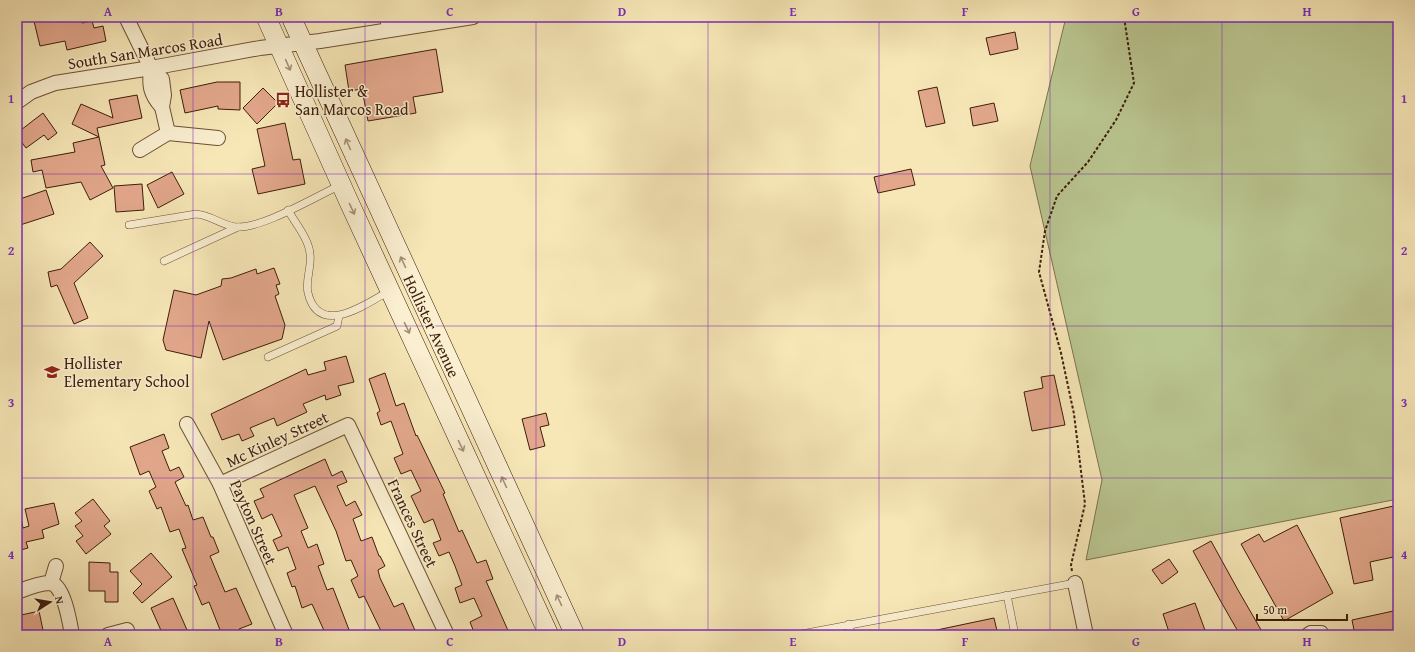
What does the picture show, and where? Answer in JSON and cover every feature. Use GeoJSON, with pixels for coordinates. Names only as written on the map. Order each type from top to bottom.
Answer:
{"type":"FeatureCollection","features":[{"type":"Feature","properties":{"kind":"main road","name":"Hollister Avenue"},"geometry":{"type":"LineString","coordinates":[[266,17],[341,185],[549,635]]}},
{"type":"Feature","properties":{"kind":"main road","name":"Hollister Avenue"},"geometry":{"type":"LineString","coordinates":[[291,17],[575,635]]}},
{"type":"Feature","properties":{"kind":"street"},"geometry":{"type":"LineString","coordinates":[[126,17],[151,68],[150,81],[153,97],[162,107],[168,133]]}},
{"type":"Feature","properties":{"kind":"street","name":"South San Marcos Road"},"geometry":{"type":"LineString","coordinates":[[17,102],[31,92],[55,83],[302,42],[388,23],[473,17]]}},
{"type":"Feature","properties":{"kind":"street"},"geometry":{"type":"LineString","coordinates":[[140,150],[168,133],[218,138]]}},
{"type":"Feature","properties":{"kind":"street","name":"Payton Street"},"geometry":{"type":"LineString","coordinates":[[187,424],[220,484],[286,635]]}},
{"type":"Feature","properties":{"kind":"street","name":"Mc Kinley Street"},"geometry":{"type":"LineString","coordinates":[[220,484],[348,425]]}},
{"type":"Feature","properties":{"kind":"street","name":"Frances Street"},"geometry":{"type":"LineString","coordinates":[[348,425],[447,635]]}},
{"type":"Feature","properties":{"kind":"street"},"geometry":{"type":"LineString","coordinates":[[53,584],[56,566]]}},
{"type":"Feature","properties":{"kind":"street"},"geometry":{"type":"LineString","coordinates":[[1075,583],[1086,635]]}},
{"type":"Feature","properties":{"kind":"street"},"geometry":{"type":"LineString","coordinates":[[17,592],[36,585],[53,584],[60,591],[65,602],[72,635]]}},
{"type":"Feature","properties":{"kind":"street"},"geometry":{"type":"LineString","coordinates":[[108,635],[127,630]]}},
{"type":"Feature","properties":{"kind":"lane"},"geometry":{"type":"LineString","coordinates":[[164,261],[238,227],[264,220],[288,210],[341,185]]}},
{"type":"Feature","properties":{"kind":"lane"},"geometry":{"type":"LineString","coordinates":[[288,210],[307,243],[310,254],[308,292],[313,306],[323,314],[339,316],[351,313],[390,291]]}},
{"type":"Feature","properties":{"kind":"lane"},"geometry":{"type":"LineString","coordinates":[[129,225],[196,214],[205,214],[217,222],[238,227]]}},
{"type":"Feature","properties":{"kind":"lane"},"geometry":{"type":"LineString","coordinates":[[268,357],[337,326],[339,316]]}},
{"type":"Feature","properties":{"kind":"lane"},"geometry":{"type":"LineString","coordinates":[[796,635],[1075,583]]}},
{"type":"Feature","properties":{"kind":"lane"},"geometry":{"type":"LineString","coordinates":[[1007,595],[1015,635]]}},
{"type":"Feature","properties":{"kind":"lane"},"geometry":{"type":"LineString","coordinates":[[849,624],[851,635]]}},
{"type":"Feature","properties":{"kind":"path"},"geometry":{"type":"LineString","coordinates":[[1075,583],[1071,565],[1086,504],[1074,414],[1061,353],[1039,272],[1045,231],[1057,196],[1088,162],[1116,120],[1134,83],[1124,17]]}},
{"type":"Feature","properties":{"kind":"green space"},"geometry":{"type":"Polygon","coordinates":[[[1066,17],[1398,17],[1398,499],[1086,560],[1102,480],[1030,166],[1066,17]]]}},
{"type":"Feature","properties":{"kind":"building"},"geometry":{"type":"Polygon","coordinates":[[[33,17],[81,17],[82,23],[92,21],[94,28],[103,26],[106,41],[67,50],[65,41],[40,46],[33,17]]]}},
{"type":"Feature","properties":{"kind":"building"},"geometry":{"type":"Polygon","coordinates":[[[1015,32],[1018,49],[990,55],[986,38],[1015,32]]]}},
{"type":"Feature","properties":{"kind":"building"},"geometry":{"type":"Polygon","coordinates":[[[436,49],[443,92],[413,97],[416,113],[368,121],[362,89],[349,91],[345,65],[436,49]]]}},
{"type":"Feature","properties":{"kind":"building"},"geometry":{"type":"Polygon","coordinates":[[[217,82],[240,82],[240,110],[218,109],[218,106],[185,113],[180,90],[217,82]]]}},
{"type":"Feature","properties":{"kind":"building"},"geometry":{"type":"Polygon","coordinates":[[[937,87],[945,123],[926,127],[918,91],[937,87]]]}},
{"type":"Feature","properties":{"kind":"building"},"geometry":{"type":"Polygon","coordinates":[[[263,88],[278,103],[257,124],[243,108],[263,88]]]}},
{"type":"Feature","properties":{"kind":"building"},"geometry":{"type":"Polygon","coordinates":[[[137,95],[142,118],[97,128],[99,137],[72,124],[81,104],[113,118],[109,100],[137,95]]]}},
{"type":"Feature","properties":{"kind":"building"},"geometry":{"type":"Polygon","coordinates":[[[994,103],[998,121],[973,126],[970,108],[994,103]]]}},
{"type":"Feature","properties":{"kind":"building"},"geometry":{"type":"Polygon","coordinates":[[[43,113],[57,133],[48,140],[44,135],[26,148],[17,136],[17,133],[43,113]]]}},
{"type":"Feature","properties":{"kind":"building"},"geometry":{"type":"Polygon","coordinates":[[[285,123],[293,160],[300,159],[305,184],[258,194],[252,169],[265,166],[257,129],[285,123]]]}},
{"type":"Feature","properties":{"kind":"building"},"geometry":{"type":"Polygon","coordinates":[[[99,137],[105,165],[101,166],[113,188],[90,200],[81,182],[46,188],[42,170],[33,172],[31,160],[75,152],[73,143],[99,137]]]}},
{"type":"Feature","properties":{"kind":"building"},"geometry":{"type":"Polygon","coordinates":[[[911,169],[915,185],[878,193],[874,177],[911,169]]]}},
{"type":"Feature","properties":{"kind":"building"},"geometry":{"type":"Polygon","coordinates":[[[172,172],[184,194],[158,208],[147,185],[172,172]]]}},
{"type":"Feature","properties":{"kind":"building"},"geometry":{"type":"Polygon","coordinates":[[[142,184],[144,210],[116,212],[114,186],[142,184]]]}},
{"type":"Feature","properties":{"kind":"building"},"geometry":{"type":"Polygon","coordinates":[[[46,190],[54,214],[17,226],[17,200],[46,190]]]}},
{"type":"Feature","properties":{"kind":"building"},"geometry":{"type":"Polygon","coordinates":[[[90,242],[103,256],[74,283],[88,318],[74,324],[57,285],[51,287],[48,272],[61,269],[90,242]]]}},
{"type":"Feature","properties":{"kind":"building"},"geometry":{"type":"Polygon","coordinates":[[[274,268],[280,284],[276,285],[279,294],[275,296],[285,325],[282,339],[223,360],[209,321],[201,358],[166,350],[163,340],[174,290],[196,295],[221,286],[222,279],[231,278],[256,269],[257,274],[274,268]]]}},
{"type":"Feature","properties":{"kind":"building"},"geometry":{"type":"Polygon","coordinates":[[[346,356],[354,382],[338,386],[341,395],[326,400],[325,395],[303,404],[307,412],[277,426],[274,418],[250,428],[254,436],[242,441],[239,434],[222,440],[211,414],[306,369],[308,375],[326,370],[324,362],[346,356]]]}},
{"type":"Feature","properties":{"kind":"building"},"geometry":{"type":"Polygon","coordinates":[[[385,373],[396,406],[404,403],[416,436],[417,435],[445,493],[443,494],[459,532],[462,530],[477,563],[486,560],[493,579],[486,581],[510,635],[475,635],[470,622],[482,616],[474,598],[460,603],[455,588],[462,585],[449,552],[439,556],[433,543],[441,540],[433,519],[424,523],[411,496],[421,491],[411,470],[401,474],[394,458],[403,454],[391,421],[381,425],[377,413],[380,411],[369,379],[385,373]]]}},
{"type":"Feature","properties":{"kind":"building"},"geometry":{"type":"Polygon","coordinates":[[[1054,375],[1065,425],[1032,431],[1024,392],[1043,388],[1041,377],[1054,375]]]}},
{"type":"Feature","properties":{"kind":"building"},"geometry":{"type":"Polygon","coordinates":[[[546,413],[549,425],[540,427],[545,446],[530,450],[522,419],[546,413]]]}},
{"type":"Feature","properties":{"kind":"building"},"geometry":{"type":"Polygon","coordinates":[[[164,434],[169,448],[162,451],[170,471],[179,467],[184,477],[175,482],[186,506],[188,505],[193,520],[203,517],[219,552],[210,556],[225,592],[236,588],[252,624],[239,629],[242,635],[222,635],[209,602],[202,605],[194,586],[197,585],[182,549],[186,548],[179,529],[170,532],[161,507],[157,509],[149,491],[156,487],[149,471],[140,475],[130,447],[164,434]]]}},
{"type":"Feature","properties":{"kind":"building"},"geometry":{"type":"Polygon","coordinates":[[[325,459],[332,476],[342,471],[347,482],[337,486],[346,506],[355,501],[362,515],[353,519],[361,541],[372,537],[379,556],[385,566],[378,570],[380,578],[394,607],[403,603],[417,635],[383,635],[364,596],[359,598],[351,580],[358,576],[351,560],[346,561],[336,531],[315,486],[294,495],[308,528],[301,531],[308,548],[317,544],[324,564],[318,566],[327,590],[333,588],[351,635],[326,635],[312,604],[302,608],[295,586],[292,587],[287,573],[296,569],[288,547],[278,551],[273,540],[282,536],[272,514],[262,519],[254,501],[264,497],[260,489],[325,459]]]}},
{"type":"Feature","properties":{"kind":"building"},"geometry":{"type":"Polygon","coordinates":[[[93,499],[110,521],[104,526],[111,534],[86,554],[76,541],[83,536],[75,526],[82,521],[75,513],[93,499]]]}},
{"type":"Feature","properties":{"kind":"building"},"geometry":{"type":"Polygon","coordinates":[[[54,503],[59,524],[42,530],[44,538],[26,542],[28,548],[17,551],[17,518],[21,518],[23,528],[29,526],[25,509],[54,503]]]}},
{"type":"Feature","properties":{"kind":"building"},"geometry":{"type":"Polygon","coordinates":[[[1398,505],[1398,556],[1370,562],[1373,580],[1354,584],[1340,518],[1398,505]]]}},
{"type":"Feature","properties":{"kind":"building"},"geometry":{"type":"Polygon","coordinates":[[[1297,525],[1333,593],[1284,621],[1241,544],[1259,534],[1264,542],[1297,525]]]}},
{"type":"Feature","properties":{"kind":"building"},"geometry":{"type":"Polygon","coordinates":[[[1211,541],[1264,635],[1240,635],[1220,600],[1193,551],[1211,541]]]}},
{"type":"Feature","properties":{"kind":"building"},"geometry":{"type":"Polygon","coordinates":[[[151,553],[172,577],[142,603],[133,593],[142,584],[130,571],[151,553]]]}},
{"type":"Feature","properties":{"kind":"building"},"geometry":{"type":"Polygon","coordinates":[[[1169,559],[1178,572],[1162,584],[1152,570],[1169,559]]]}},
{"type":"Feature","properties":{"kind":"building"},"geometry":{"type":"Polygon","coordinates":[[[89,562],[110,563],[110,572],[118,572],[118,602],[105,602],[105,591],[89,591],[89,562]]]}},
{"type":"Feature","properties":{"kind":"building"},"geometry":{"type":"Polygon","coordinates":[[[173,598],[187,630],[177,635],[163,635],[151,608],[173,598]]]}},
{"type":"Feature","properties":{"kind":"building"},"geometry":{"type":"Polygon","coordinates":[[[1195,603],[1206,633],[1200,635],[1170,635],[1163,614],[1195,603]]]}},
{"type":"Feature","properties":{"kind":"building"},"geometry":{"type":"Polygon","coordinates":[[[1398,610],[1398,630],[1373,635],[1355,635],[1352,620],[1398,610]]]}},
{"type":"Feature","properties":{"kind":"building"},"geometry":{"type":"Polygon","coordinates":[[[39,611],[44,635],[17,635],[17,616],[39,611]]]}},
{"type":"Feature","properties":{"kind":"building"},"geometry":{"type":"Polygon","coordinates":[[[994,618],[998,635],[933,635],[932,631],[994,618]]]}},
{"type":"Feature","properties":{"kind":"place","name":"Hollister & San Marcos Road"},"geometry":{"type":"Point","coordinates":[283,100]}},
{"type":"Feature","properties":{"kind":"place","name":"Hollister Elementary School"},"geometry":{"type":"Point","coordinates":[52,372]}}]}
